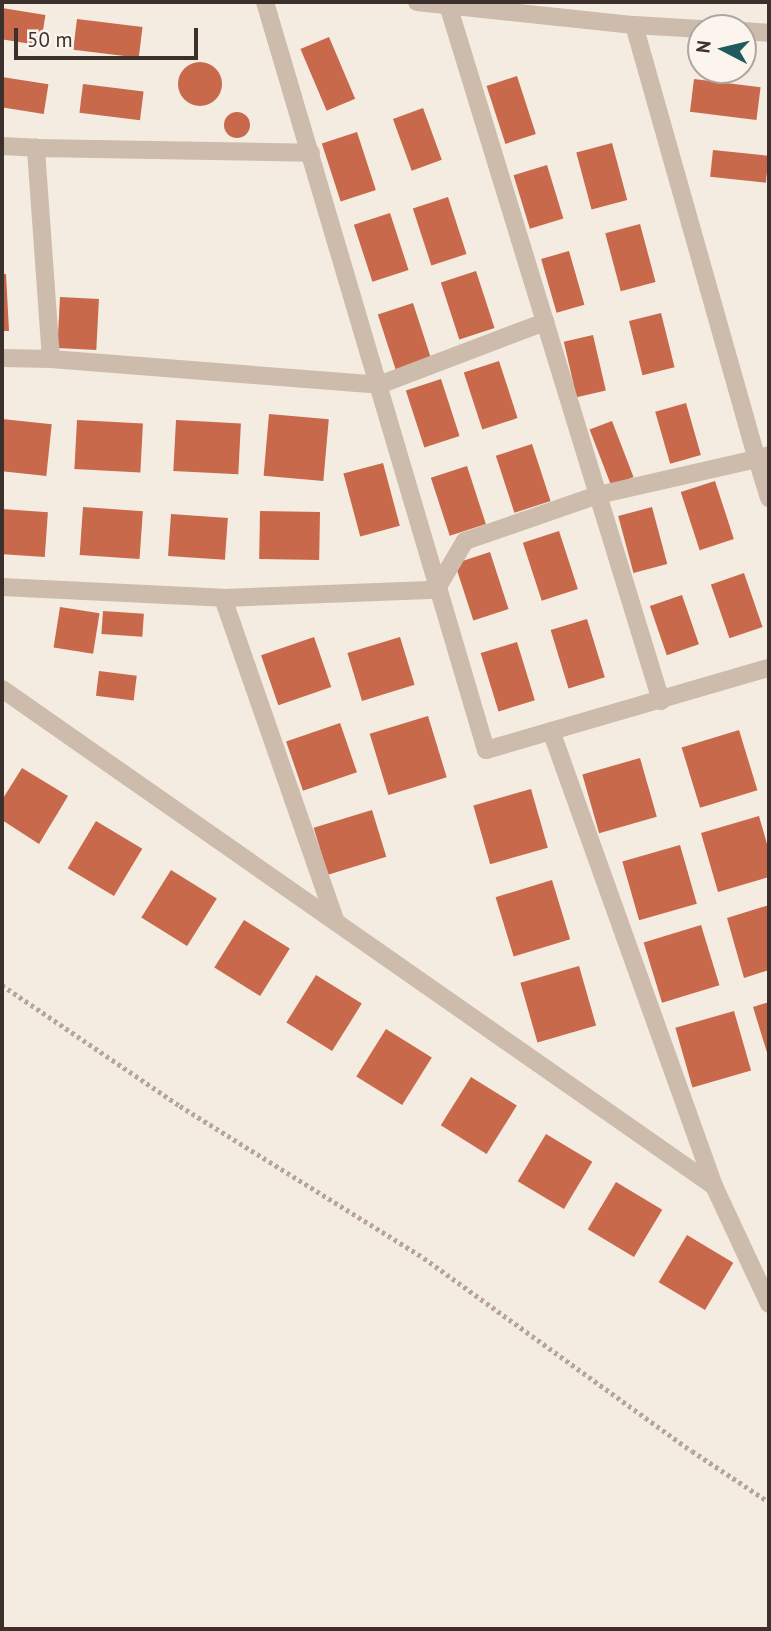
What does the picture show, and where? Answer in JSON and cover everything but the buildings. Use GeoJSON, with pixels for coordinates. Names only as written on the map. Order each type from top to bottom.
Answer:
{"type":"FeatureCollection","features":[{"type":"Feature","properties":{"kind":"street"},"geometry":{"type":"LineString","coordinates":[[265,2],[379,385],[436,590],[486,750],[768,672]]}},
{"type":"Feature","properties":{"kind":"street"},"geometry":{"type":"LineString","coordinates":[[417,2],[687,28]]}},
{"type":"Feature","properties":{"kind":"street"},"geometry":{"type":"LineString","coordinates":[[448,5],[661,701]]}},
{"type":"Feature","properties":{"kind":"street"},"geometry":{"type":"LineString","coordinates":[[634,25],[763,457],[769,498]]}},
{"type":"Feature","properties":{"kind":"street"},"geometry":{"type":"LineString","coordinates":[[2,146],[311,153]]}},
{"type":"Feature","properties":{"kind":"street"},"geometry":{"type":"LineString","coordinates":[[36,148],[51,359]]}},
{"type":"Feature","properties":{"kind":"street"},"geometry":{"type":"LineString","coordinates":[[2,358],[51,359],[379,385],[545,322]]}},
{"type":"Feature","properties":{"kind":"street"},"geometry":{"type":"LineString","coordinates":[[436,590],[465,541],[598,495],[763,457]]}},
{"type":"Feature","properties":{"kind":"street"},"geometry":{"type":"LineString","coordinates":[[2,587],[223,598],[436,590]]}},
{"type":"Feature","properties":{"kind":"street"},"geometry":{"type":"LineString","coordinates":[[223,598],[335,920]]}},
{"type":"Feature","properties":{"kind":"street"},"geometry":{"type":"LineString","coordinates":[[2,689],[715,1186]]}},
{"type":"Feature","properties":{"kind":"street"},"geometry":{"type":"LineString","coordinates":[[551,731],[715,1186],[769,1304]]}},
{"type":"Feature","properties":{"kind":"path"},"geometry":{"type":"LineString","coordinates":[[2,985],[180,1106],[424,1258],[692,1451],[769,1503]]}}]}
